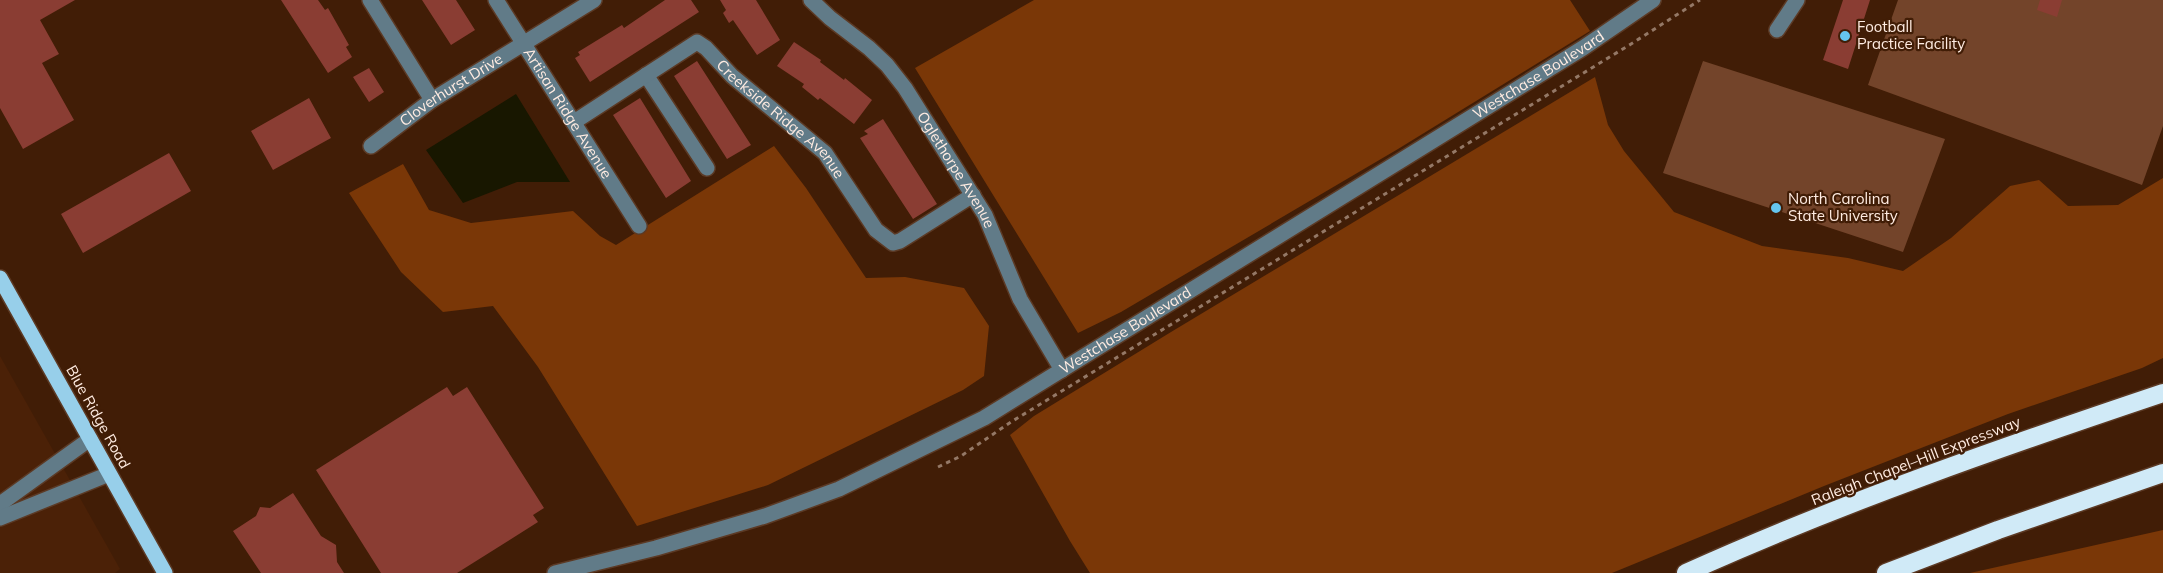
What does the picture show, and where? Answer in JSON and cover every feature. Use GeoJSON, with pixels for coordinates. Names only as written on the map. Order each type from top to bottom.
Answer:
{"type":"FeatureCollection","features":[{"type":"Feature","properties":{"kind":"highway","name":"Raleigh Chapel–Hill Expressway"},"geometry":{"type":"LineString","coordinates":[[1686,573],[1762,539],[1998,449],[2163,393]]}},
{"type":"Feature","properties":{"kind":"highway"},"geometry":{"type":"LineString","coordinates":[[1886,573],[1998,530],[2163,473]]}},
{"type":"Feature","properties":{"kind":"main road","name":"Blue Ridge Road"},"geometry":{"type":"LineString","coordinates":[[0,278],[165,573]]}},
{"type":"Feature","properties":{"kind":"street"},"geometry":{"type":"LineString","coordinates":[[370,0],[432,100]]}},
{"type":"Feature","properties":{"kind":"street","name":"Artisan Ridge Avenue"},"geometry":{"type":"LineString","coordinates":[[496,0],[639,226]]}},
{"type":"Feature","properties":{"kind":"street","name":"Cloverhurst Drive"},"geometry":{"type":"LineString","coordinates":[[371,146],[432,100],[594,0]]}},
{"type":"Feature","properties":{"kind":"street","name":"Oglethorpe Avenue"},"geometry":{"type":"LineString","coordinates":[[811,0],[830,18],[865,44],[887,65],[905,88],[985,215],[1020,298],[1062,370]]}},
{"type":"Feature","properties":{"kind":"street","name":"Westchase Boulevard"},"geometry":{"type":"LineString","coordinates":[[555,573],[656,548],[765,516],[839,489],[984,418],[1583,48],[1653,0]]}},
{"type":"Feature","properties":{"kind":"street"},"geometry":{"type":"LineString","coordinates":[[1777,30],[1797,0]]}},
{"type":"Feature","properties":{"kind":"street","name":"Creekside Ridge Avenue"},"geometry":{"type":"LineString","coordinates":[[574,122],[697,42],[702,44],[732,76],[825,153],[876,230],[893,243],[973,195]]}},
{"type":"Feature","properties":{"kind":"street"},"geometry":{"type":"LineString","coordinates":[[646,75],[707,168]]}},
{"type":"Feature","properties":{"kind":"street"},"geometry":{"type":"LineString","coordinates":[[0,504],[90,439]]}},
{"type":"Feature","properties":{"kind":"street"},"geometry":{"type":"LineString","coordinates":[[0,518],[110,474]]}},
{"type":"Feature","properties":{"kind":"path"},"geometry":{"type":"LineString","coordinates":[[938,467],[961,456],[1011,422],[1700,0]]}},
{"type":"Feature","properties":{"kind":"shaded area"},"geometry":{"type":"Polygon","coordinates":[[[1034,0],[1570,0],[1590,31],[1398,149],[1121,312],[1078,333],[915,68],[1034,0]]]}},
{"type":"Feature","properties":{"kind":"shaded area"},"geometry":{"type":"Polygon","coordinates":[[[1898,0],[2163,0],[2163,126],[2142,185],[1868,85],[1898,0]]]}},
{"type":"Feature","properties":{"kind":"shaded area"},"geometry":{"type":"Polygon","coordinates":[[[1703,61],[1945,139],[1903,252],[1663,173],[1703,61]]]}},
{"type":"Feature","properties":{"kind":"shaded area","name":"North Carolina State University"},"geometry":{"type":"Polygon","coordinates":[[[1595,77],[1608,125],[1624,151],[1674,212],[1762,246],[1848,258],[1903,271],[1951,238],[2010,186],[2039,180],[2068,206],[2118,205],[2163,178],[2163,358],[2142,368],[2008,414],[1612,573],[1090,573],[1010,435],[1034,416],[1171,332],[1595,77]]]}},
{"type":"Feature","properties":{"kind":"shaded area"},"geometry":{"type":"Polygon","coordinates":[[[516,94],[570,182],[517,182],[463,203],[426,150],[516,94]]]}},
{"type":"Feature","properties":{"kind":"shaded area"},"geometry":{"type":"Polygon","coordinates":[[[774,146],[806,188],[866,278],[905,277],[964,288],[989,326],[984,376],[963,390],[768,485],[637,526],[538,367],[493,306],[443,312],[401,272],[349,193],[403,164],[429,210],[471,223],[573,211],[600,236],[616,245],[774,146]]]}},
{"type":"Feature","properties":{"kind":"shaded area"},"geometry":{"type":"Polygon","coordinates":[[[0,356],[120,569],[115,573],[0,573],[0,356]]]}},
{"type":"Feature","properties":{"kind":"shaded area"},"geometry":{"type":"Polygon","coordinates":[[[2163,530],[2163,573],[1970,573],[2163,530]]]}},
{"type":"Feature","properties":{"kind":"building"},"geometry":{"type":"Polygon","coordinates":[[[0,0],[75,0],[40,20],[59,54],[42,63],[74,120],[23,149],[0,108],[0,0]]]}},
{"type":"Feature","properties":{"kind":"building"},"geometry":{"type":"Polygon","coordinates":[[[281,0],[318,0],[325,10],[328,8],[349,45],[346,47],[352,57],[328,73],[281,0]]]}},
{"type":"Feature","properties":{"kind":"building"},"geometry":{"type":"Polygon","coordinates":[[[422,0],[456,0],[475,30],[451,45],[422,0]]]}},
{"type":"Feature","properties":{"kind":"building"},"geometry":{"type":"Polygon","coordinates":[[[665,0],[691,0],[699,12],[590,82],[575,58],[580,55],[578,52],[622,25],[624,28],[665,0]]]}},
{"type":"Feature","properties":{"kind":"building"},"geometry":{"type":"Polygon","coordinates":[[[720,0],[756,0],[780,40],[757,55],[733,20],[729,23],[723,13],[726,10],[720,0]]]}},
{"type":"Feature","properties":{"kind":"building","name":"Football Practice Facility"},"geometry":{"type":"Polygon","coordinates":[[[1843,0],[1870,0],[1848,69],[1823,60],[1843,0]]]}},
{"type":"Feature","properties":{"kind":"building"},"geometry":{"type":"Polygon","coordinates":[[[2040,0],[2062,0],[2057,17],[2037,10],[2040,0]]]}},
{"type":"Feature","properties":{"kind":"building"},"geometry":{"type":"Polygon","coordinates":[[[794,42],[872,100],[854,124],[820,98],[818,100],[802,87],[804,84],[777,66],[794,42]]]}},
{"type":"Feature","properties":{"kind":"building"},"geometry":{"type":"Polygon","coordinates":[[[697,61],[751,145],[727,159],[674,76],[697,61]]]}},
{"type":"Feature","properties":{"kind":"building"},"geometry":{"type":"Polygon","coordinates":[[[369,68],[384,92],[369,102],[353,77],[369,68]]]}},
{"type":"Feature","properties":{"kind":"building"},"geometry":{"type":"Polygon","coordinates":[[[309,98],[331,138],[273,170],[251,131],[309,98]]]}},
{"type":"Feature","properties":{"kind":"building"},"geometry":{"type":"Polygon","coordinates":[[[640,98],[691,181],[666,198],[613,115],[640,98]]]}},
{"type":"Feature","properties":{"kind":"building"},"geometry":{"type":"Polygon","coordinates":[[[883,119],[937,204],[913,219],[860,138],[868,134],[864,131],[883,119]]]}},
{"type":"Feature","properties":{"kind":"building"},"geometry":{"type":"Polygon","coordinates":[[[169,153],[191,191],[83,253],[61,214],[169,153]]]}},
{"type":"Feature","properties":{"kind":"building"},"geometry":{"type":"Polygon","coordinates":[[[447,387],[453,396],[467,387],[544,508],[533,515],[538,522],[457,573],[381,573],[316,470],[447,387]]]}},
{"type":"Feature","properties":{"kind":"building"},"geometry":{"type":"Polygon","coordinates":[[[293,493],[321,536],[336,545],[337,562],[344,573],[261,573],[233,531],[256,516],[260,507],[270,508],[293,493]]]}},
{"type":"Feature","properties":{"kind":"place","name":"Football Practice Facility"},"geometry":{"type":"Point","coordinates":[1845,36]}},
{"type":"Feature","properties":{"kind":"place","name":"North Carolina State University"},"geometry":{"type":"Point","coordinates":[1776,208]}}]}
